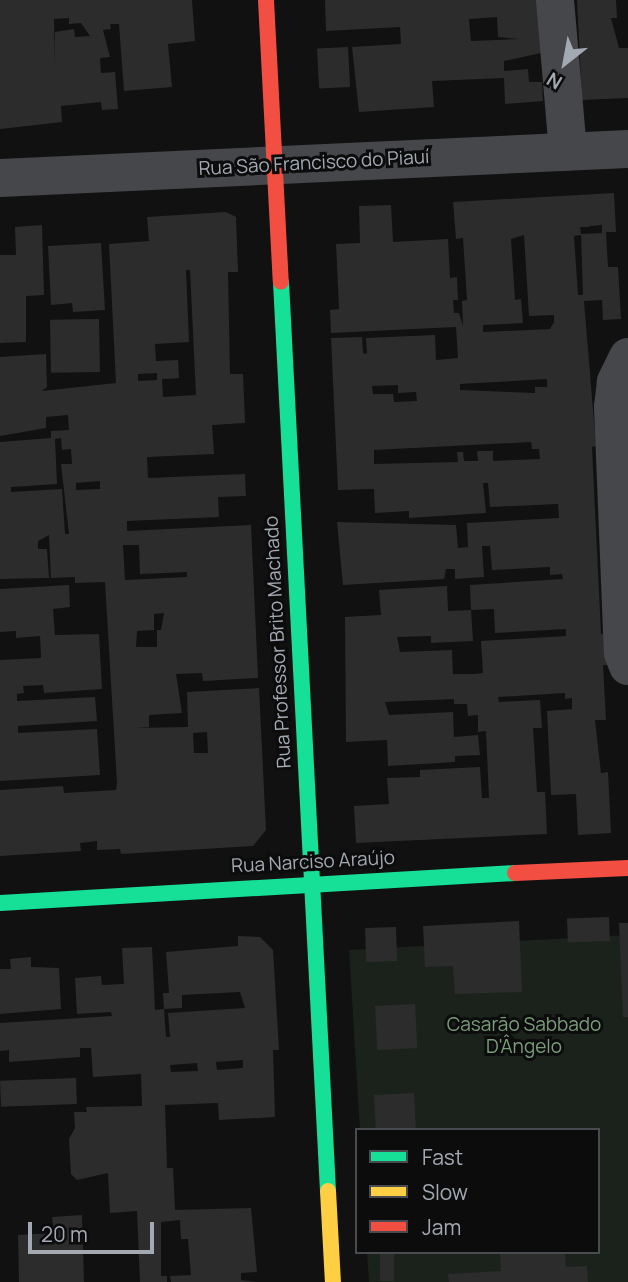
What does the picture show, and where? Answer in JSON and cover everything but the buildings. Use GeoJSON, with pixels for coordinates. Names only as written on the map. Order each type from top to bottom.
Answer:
{"type":"FeatureCollection","features":[{"type":"Feature","properties":{"kind":"street","name":"Rua Professor Brito Machado"},"geometry":{"type":"LineString","coordinates":[[266,0],[333,1282]]}},
{"type":"Feature","properties":{"kind":"street"},"geometry":{"type":"LineString","coordinates":[[555,0],[568,151]]}},
{"type":"Feature","properties":{"kind":"street","name":"Rua São Francisco do Piauí"},"geometry":{"type":"LineString","coordinates":[[0,178],[628,149]]}},
{"type":"Feature","properties":{"kind":"street"},"geometry":{"type":"LineString","coordinates":[[628,357],[616,382],[613,407],[623,653],[628,666]]}},
{"type":"Feature","properties":{"kind":"street","name":"Rua Narciso Araújo"},"geometry":{"type":"LineString","coordinates":[[0,904],[311,882],[628,867]]}},
{"type":"Feature","properties":{"kind":"green space","name":"Casarão Sabbado D'Ângelo"},"geometry":{"type":"Polygon","coordinates":[[[628,935],[628,1282],[369,1282],[367,1254],[600,1254],[600,1128],[360,1128],[349,950],[628,935]]]}},
{"type":"Feature","properties":{"kind":"traffic: fast"},"geometry":{"type":"LineString","coordinates":[[281,282],[328,1191]]}},
{"type":"Feature","properties":{"kind":"traffic: fast"},"geometry":{"type":"LineString","coordinates":[[0,903],[515,873]]}},
{"type":"Feature","properties":{"kind":"traffic: slow"},"geometry":{"type":"LineString","coordinates":[[328,1191],[333,1282]]}},
{"type":"Feature","properties":{"kind":"traffic: jam"},"geometry":{"type":"LineString","coordinates":[[266,0],[281,282]]}},
{"type":"Feature","properties":{"kind":"traffic: jam"},"geometry":{"type":"LineString","coordinates":[[515,873],[628,868]]}}]}
